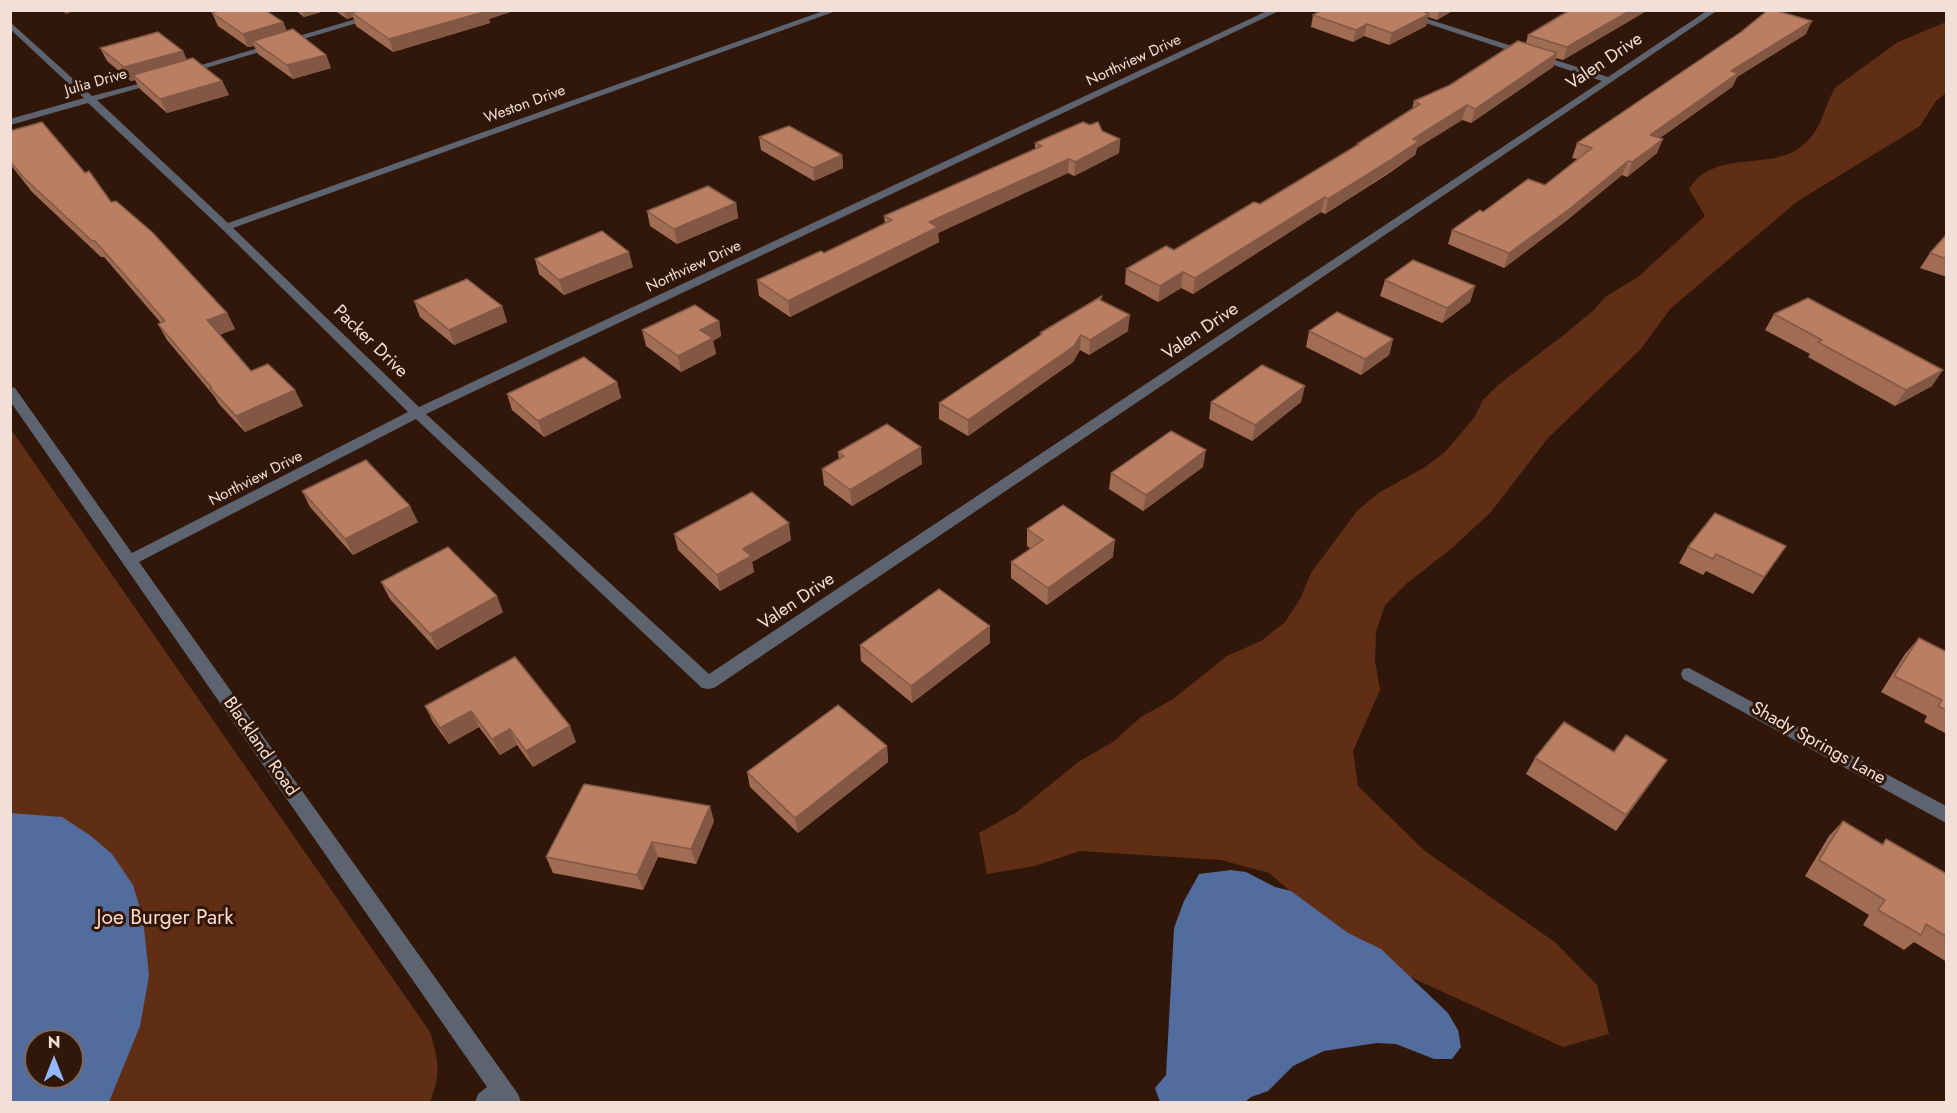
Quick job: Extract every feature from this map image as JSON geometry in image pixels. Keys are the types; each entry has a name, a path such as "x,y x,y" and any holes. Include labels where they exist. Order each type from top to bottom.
{"street":[{"path":"181,73 397,10"},
{"name":"Weston Drive","path":"226,227 835,10"},
{"name":"Northview Drive","path":"129,561 417,413 1277,10"},
{"path":"1389,10 1610,80"},
{"name":"Valen Drive","path":"708,683 1714,10"},
{"name":"Packer Drive","path":"10,24 226,227 417,413 708,683"},
{"name":"Julia Drive","path":"10,122 170,76"},
{"name":"Blackland Road","path":"10,391 499,1098"},
{"name":"Shady Springs Lane","path":"1689,674 1947,814"}],"green space":[{"path":"1946,22 1946,93 1936,101 1920,126 1798,201 1671,308 1640,350 1548,438 1491,512 1452,548 1406,584 1385,605 1376,632 1375,661 1380,690 1353,751 1358,786 1425,851 1556,943 1597,985 1609,1034 1563,1047 1395,970 1348,941 1269,873 1221,860 1080,851 1035,866 987,874 979,833 1017,812 1078,762 1113,742 1141,717 1173,699 1227,656 1261,641 1285,622 1300,599 1311,573 1357,511 1377,494 1425,467 1445,452 1474,418 1483,400 1498,385 1565,334 1594,310 1605,297 1638,277 1705,216 1689,189 1700,176 1728,164 1789,154 1802,146 1815,132 1836,87 1898,42"},
{"name":"Joe Burger Park","path":"10,428 430,1032 438,1067 430,1102 11,1102"}],"water":[{"path":"10,813 62,817 91,836 112,854 133,885 143,918 149,976 140,1026 109,1102 11,1102"},
{"path":"1231,870 1246,872 1275,887 1291,891 1348,933 1381,949 1448,1013 1458,1030 1461,1047 1452,1059 1434,1059 1396,1044 1377,1043 1324,1051 1293,1066 1268,1091 1251,1097 1245,1102 1160,1102 1155,1088 1166,1075 1174,928 1184,901 1199,874"}],"building":[{"path":"221,10 265,10 283,22 243,34 212,13"},
{"path":"362,10 487,11 389,39 352,13"},
{"path":"1322,10 1420,10 1429,14 1392,33 1367,24 1356,30 1313,15"},
{"path":"1570,10 1631,10 1567,47 1528,35"},
{"path":"1768,10 1812,21 1731,71 1738,73 1650,135 1663,139 1632,162 1628,161 1572,207 1509,253 1452,230 1480,210 1483,212 1528,179 1545,185 1592,148 1577,143 1741,32"},
{"path":"293,29 326,55 287,65 253,41"},
{"path":"158,32 183,51 124,67 100,48"},
{"path":"1518,41 1557,53 1475,109 1467,105 1413,139 1419,141 1389,161 1328,199 1325,197 1195,278 1183,272 1160,286 1126,269 1166,246 1174,250 1254,202 1260,204 1420,104 1414,101 1450,85"},
{"path":"193,58 222,81 160,99 133,75"},
{"path":"42,122 85,173 89,171 111,202 116,201 152,232 227,313 207,320 251,371 268,364 295,390 236,416 158,324 165,321 95,241 92,241 23,177 10,161 10,131"},
{"path":"1083,122 1090,125 1098,122 1102,131 1120,139 1075,162 1069,159 929,222 938,227 788,301 757,280 821,251 824,253 892,220 884,216 1042,146 1035,143"},
{"path":"789,126 842,155 813,168 759,137"},
{"path":"708,186 736,203 674,229 647,211"},
{"path":"602,231 629,252 559,280 535,259"},
{"path":"1947,234 1947,259 1930,253"},
{"path":"1413,260 1475,286 1447,308 1385,280"},
{"path":"467,279 502,306 449,330 414,301"},
{"path":"1102,296 1100,300 1130,315 1090,340 1081,335 1074,346 968,420 939,403 1042,334 1040,333"},
{"path":"1808,298 1943,370 1906,390 1818,342 1822,340 1774,314"},
{"path":"695,305 719,321 700,330 713,338 678,356 642,330"},
{"path":"1337,312 1393,339 1365,359 1309,331"},
{"path":"584,357 617,382 538,421 507,394"},
{"path":"1262,365 1305,386 1255,425 1211,402"},
{"path":"887,424 921,447 850,490 822,469 844,456 838,452"},
{"path":"1171,431 1206,450 1146,495 1111,473"},
{"path":"366,460 410,506 345,539 302,491"},
{"path":"752,492 789,523 743,549 751,556 717,575 674,534"},
{"path":"1063,505 1115,540 1048,588 1011,562 1043,540 1027,529"},
{"path":"1715,513 1786,546 1764,577 1716,554 1713,559 1688,547"},
{"path":"448,547 497,596 430,634 381,582"},
{"path":"939,589 990,626 911,686 860,645"},
{"path":"1919,638 1947,652 1947,711 1938,706 1942,700 1894,676"},
{"path":"515,657 570,726 526,751 510,729 492,739 471,711 440,728 425,706"},
{"path":"838,705 887,746 795,818 747,772"},
{"path":"1564,722 1614,752 1626,735 1667,760 1626,815 1535,758"},
{"path":"584,784 710,806 691,849 652,842 637,875 546,857"},
{"path":"1843,821 1883,845 1886,839 1947,874 1947,937 1926,924 1921,935 1878,910 1885,900 1819,860"}]}
